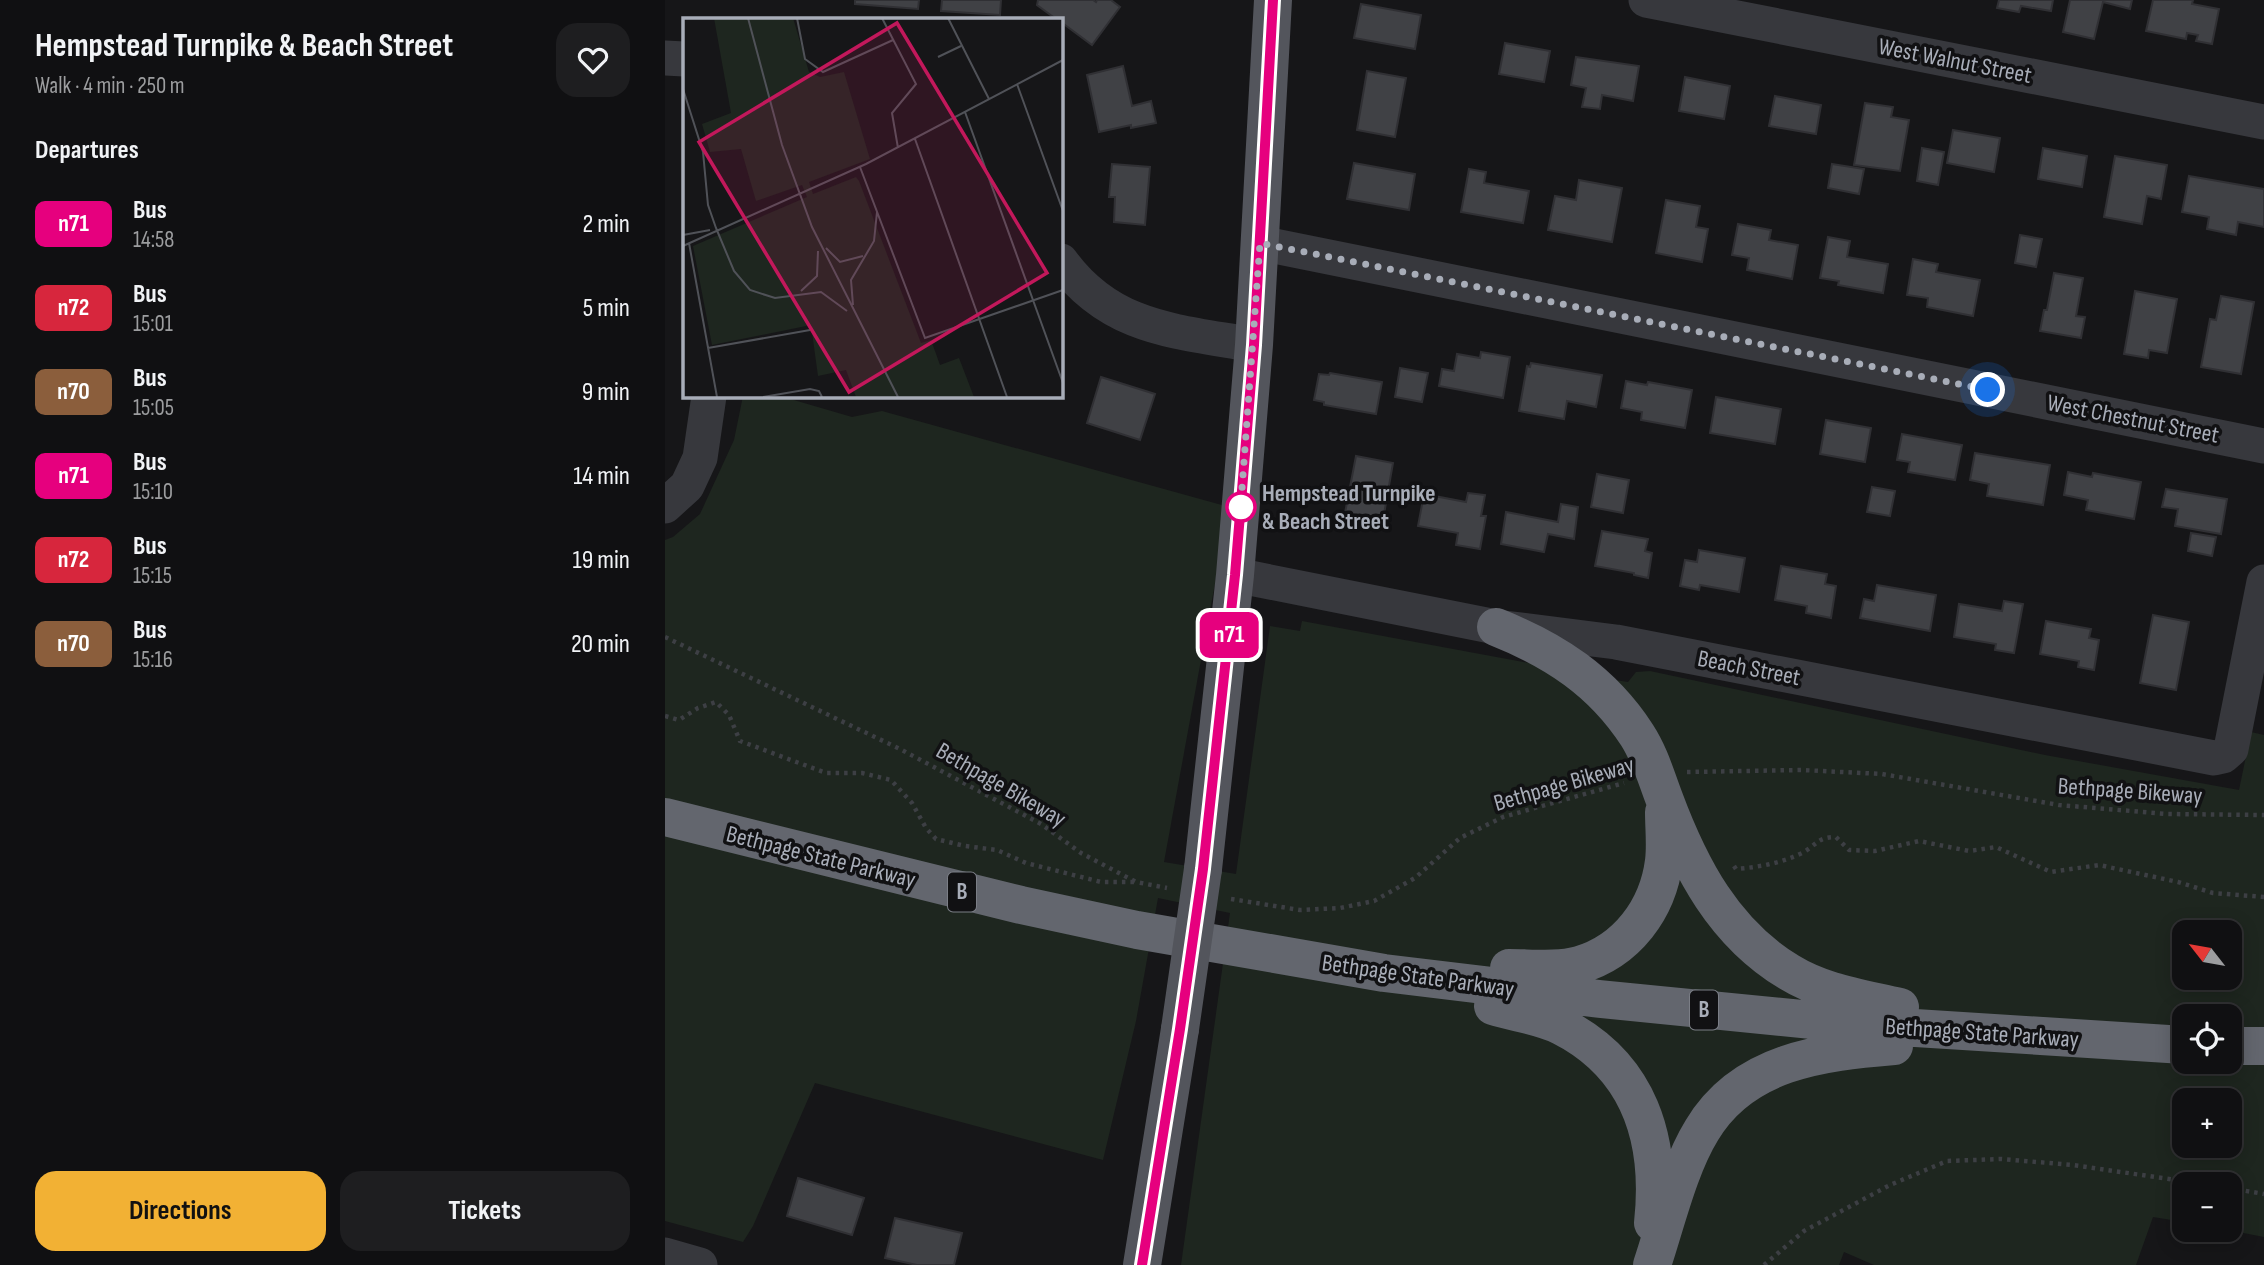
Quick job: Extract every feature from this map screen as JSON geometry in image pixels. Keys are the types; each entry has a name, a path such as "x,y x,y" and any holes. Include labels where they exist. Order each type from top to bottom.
{"highway":[{"path":"1496,627 1549,651 1590,681 1609,699 1676,783 1705,888 1723,915 1745,939 1791,974 1845,996 2025,1036"},
{"path":"1384,973 1555,968 1579,965 1611,950 1639,924 1657,892 1676,783"},
{"name":"Bethpage State Parkway","path":"665,817 911,880 1034,908 1137,930 1384,973 1734,1013 2025,1036 2172,1044"},
{"path":"1384,973 1559,1025 1605,1058 1639,1104 1651,1140 1655,1159 1655,1202 1650,1265"},
{"path":"1650,1265 1684,1167 1701,1130 1726,1101 1761,1075 1802,1058 1847,1049 2025,1036"},
{"path":"2242,1045 2264,1046"}],"main road":[{"path":"1142,1265 1180,1029 1190,879 1235,575 1254,345 1273,0"}],"street":[{"name":"West Walnut Street","path":"1646,0 2264,122"},
{"path":"665,58 683,59"},
{"name":"West Chestnut Street","path":"1260,243 2264,446"},
{"path":"1062,262 1072,276 1098,300 1119,314 1170,330 1254,345"},
{"path":"665,506 687,486 700,458 709,397"},
{"name":"Beach Street","path":"1235,575 1496,627 1616,642 2214,758 2223,757 2231,750 2264,582"},
{"path":"665,1255 701,1265"}],"path":[{"name":"Bethpage Bikeway","path":"665,637 899,748 1041,824 1081,853 1136,882 1190,879"},
{"path":"665,716 679,720 698,708 716,702 729,715 740,741 826,773 862,773 891,780 912,803 926,828 936,839 997,850 1026,863 1101,882 1136,882"},
{"name":"Bethpage Bikeway","path":"1230,899 1300,910 1340,908 1374,901 1415,877 1461,838 1503,817 1554,801 1676,783 1802,769 1882,774 2059,805 2167,814 2264,815"},
{"path":"1729,860 1736,869 1766,867 1804,852 1823,837 1836,837 1849,850 1875,851 1919,841 1969,850 1996,847 2051,872 2099,865 2178,882 2213,893 2264,897"},
{"path":"1764,1265 1804,1231 1889,1185 1947,1161 2001,1159 2172,1180"},
{"path":"2242,1190 2264,1194"}],"shaded area":[{"path":"743,397 783,397 852,417 882,411 1229,507 1164,862 1236,874 1270,626 1300,631 1302,621 1545,666 1550,670 1628,682 1636,672 1650,671 2045,755 2239,790 2251,732 2264,735 2264,1237 2242,1233 2242,1172 2172,1172 2172,1220 2153,1217 2136,1265 1874,1265 1844,1252 1839,1265 1181,1265 1230,913 1158,898 1136,1021 1103,1160 815,1083 753,1226 743,1242 665,1221 665,540 673,537 700,514 734,440"}],"building":[{"path":"855,0 919,0 918,9 855,4"},
{"path":"942,0 1001,0 1000,15 941,11"},
{"path":"1038,0 1111,0 1120,7 1092,45 1062,23 1062,18 1055,18 1037,5"},
{"path":"1999,0 2053,0 2051,11 2021,6 2019,12 1997,8"},
{"path":"2070,0 2132,0 2130,9 2103,2 2094,39 2063,32"},
{"path":"2153,0 2193,0 2192,4 2219,9 2212,44 2196,41 2198,35 2187,33 2186,39 2146,31"},
{"path":"1361,4 1421,15 1415,49 1354,38"},
{"path":"1505,43 1550,51 1544,82 1499,74"},
{"path":"1576,57 1639,66 1633,101 1602,95 1600,109 1582,107 1586,88 1571,85"},
{"path":"1123,66 1132,106 1151,101 1156,123 1099,132 1087,75"},
{"path":"1367,71 1406,78 1395,137 1357,130"},
{"path":"1685,77 1730,86 1724,119 1679,111"},
{"path":"1775,96 1821,105 1816,134 1769,126"},
{"path":"1865,103 1893,107 1891,117 1909,120 1900,171 1854,165"},
{"path":"1953,130 2000,138 1994,172 1947,163"},
{"path":"1922,148 1944,152 1938,185 1917,181"},
{"path":"2043,148 2087,156 2082,187 2038,179"},
{"path":"2115,156 2167,165 2161,199 2147,196 2142,224 2104,217"},
{"path":"1354,163 1415,174 1409,210 1347,199"},
{"path":"1112,164 1150,167 1145,225 1114,222 1115,197 1109,197"},
{"path":"1832,164 1864,169 1859,194 1828,188"},
{"path":"1469,169 1486,172 1484,183 1529,191 1523,223 1461,212"},
{"path":"2189,176 2264,189 2264,227 2238,222 2236,235 2207,229 2209,217 2182,212"},
{"path":"1579,180 1622,188 1612,242 1548,230 1555,196 1576,200"},
{"path":"1666,200 1700,206 1696,227 1708,229 1702,262 1656,253"},
{"path":"1738,224 1771,230 1769,240 1798,245 1792,279 1747,270 1749,258 1732,255"},
{"path":"2020,235 2042,239 2036,267 2015,263"},
{"path":"1828,237 1850,241 1847,257 1888,264 1883,293 1838,285 1839,281 1820,278"},
{"path":"1913,259 1938,264 1936,272 1980,280 1973,316 1927,307 1928,298 1907,295"},
{"path":"2054,273 2083,278 2076,316 2085,317 2081,338 2040,331"},
{"path":"2135,291 2177,299 2167,353 2149,350 2148,358 2124,354"},
{"path":"2221,296 2254,302 2241,374 2201,367 2210,319 2216,320"},
{"path":"1481,352 1510,357 1503,398 1439,386 1442,369 1454,371 1457,354 1480,358"},
{"path":"1531,363 1602,375 1596,407 1567,401 1564,419 1519,411 1527,366 1530,367"},
{"path":"1400,368 1428,373 1422,402 1395,397"},
{"path":"1330,373 1382,382 1376,414 1324,405 1324,402 1314,400 1319,374"},
{"path":"1101,377 1155,394 1140,440 1087,423"},
{"path":"1626,381 1692,390 1685,428 1641,420 1642,412 1621,408"},
{"path":"1716,397 1781,409 1775,444 1710,433"},
{"path":"1826,420 1871,428 1865,462 1820,454"},
{"path":"1902,434 1962,445 1955,480 1908,472 1910,462 1897,460"},
{"path":"1975,453 2050,465 2043,505 1987,496 1989,484 1970,480"},
{"path":"1356,456 1393,463 1383,520 1345,513"},
{"path":"2068,472 2092,477 2093,473 2141,482 2134,519 2086,510 2088,500 2064,495"},
{"path":"1597,474 1629,480 1623,513 1591,507"},
{"path":"1872,487 1895,491 1890,516 1867,512"},
{"path":"2166,489 2227,499 2221,534 2175,526 2178,509 2162,507"},
{"path":"1468,493 1485,495 1481,516 1486,516 1480,549 1456,545 1458,533 1418,526 1424,494 1466,502"},
{"path":"1561,504 1578,507 1574,539 1548,534 1544,552 1501,544 1506,512 1558,522"},
{"path":"1602,531 1648,539 1645,551 1652,553 1648,578 1595,566"},
{"path":"2191,533 2216,537 2212,556 2188,551"},
{"path":"1699,550 1745,558 1739,592 1700,585 1699,590 1680,586 1685,560 1697,562"},
{"path":"1781,566 1827,574 1825,584 1836,586 1831,618 1806,613 1807,606 1775,600"},
{"path":"1877,585 1936,595 1930,631 1860,618 1864,599 1874,601"},
{"path":"2004,601 2023,604 2014,653 1995,650 1996,644 1954,637 1959,604 2002,611"},
{"path":"2153,615 2189,622 2176,690 2140,683"},
{"path":"2046,621 2091,629 2089,638 2099,640 2094,670 2078,667 2079,661 2040,654"},
{"path":"798,1178 864,1198 852,1235 787,1216"},
{"path":"895,1218 962,1233 954,1265 917,1265 885,1258"}],"bus line":[{"name":"n71","path":"1142,1265 1203,869 1235,575 1254,345 1273,0"}],"place":[{"name":"Hempstead Turnpike & Beach Street","path":"1241,507"}],"route":[{"path":"1241,507 1240,516 1260,243 1988,390"}]}
